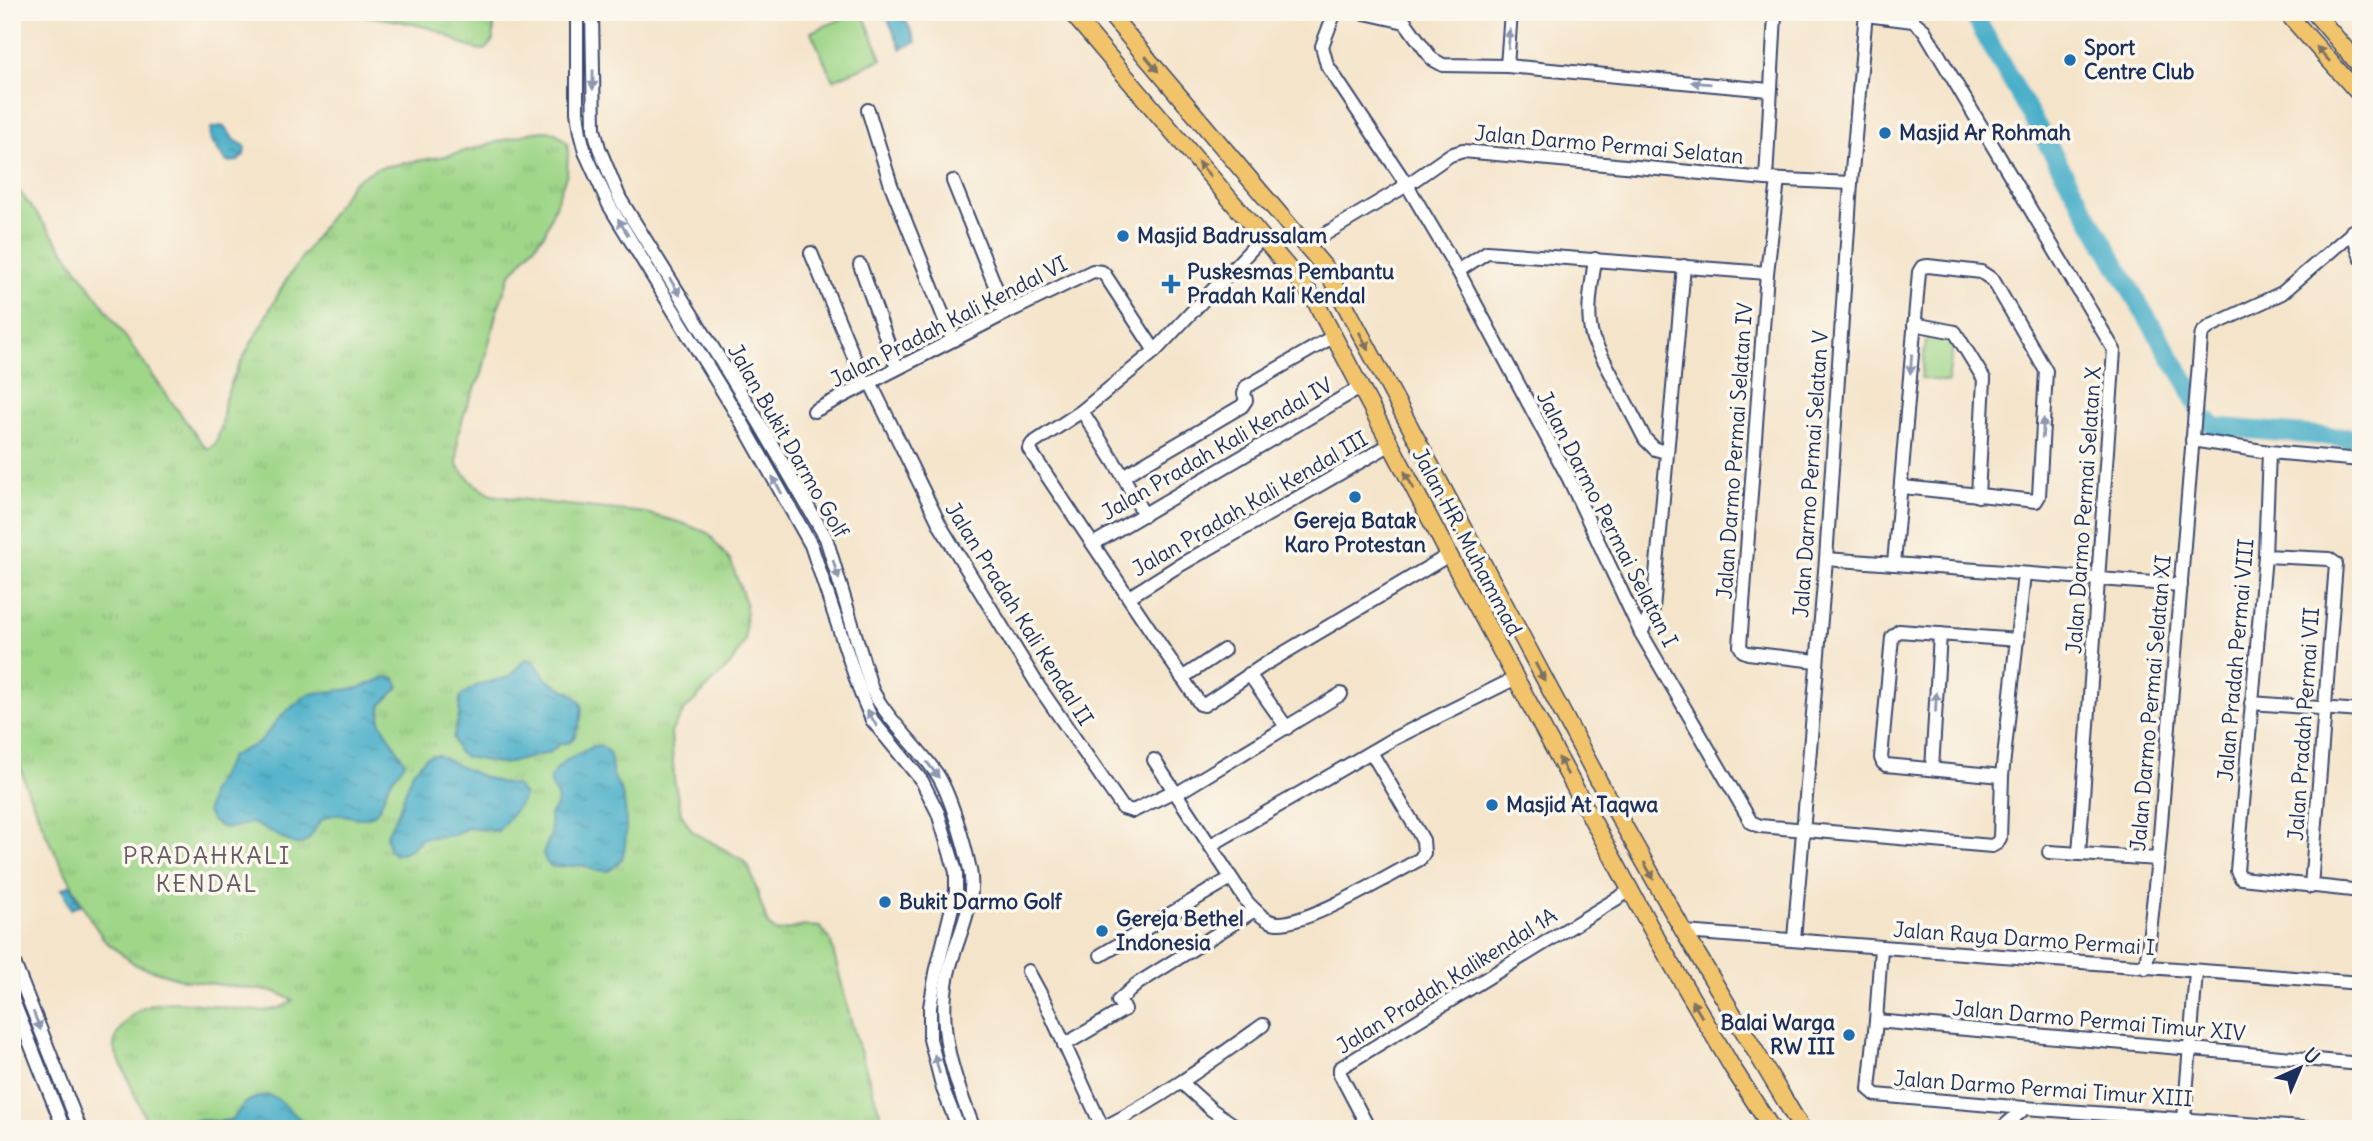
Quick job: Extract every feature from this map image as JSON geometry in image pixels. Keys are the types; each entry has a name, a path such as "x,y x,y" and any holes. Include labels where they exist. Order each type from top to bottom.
{"main road":[{"name":"Jalan HR. Muhammad","path":"1071,12 1313,297 1452,561 1690,998 1772,1129"},
{"name":"Jalan HR. Muhammad","path":"1108,12 1326,269 1602,787 1684,932 1802,1129"},
{"path":"2286,12 2359,90"},
{"path":"2314,12 2361,67"},
{"path":"1228,197 1234,186 1250,179"},
{"path":"1452,561 1470,562 1477,555"},
{"path":"1474,599 1479,591 1493,586"},
{"path":"1581,798 1602,787"}],"street":[{"name":"Jalan Bukit Darmo Golf","path":"577,12 577,112 585,152 609,205 744,426 811,545 872,720 922,781 937,813 956,872 956,891 936,972 930,1007 930,1039 943,1089 959,1129"},
{"name":"Jalan Bukit Darmo Golf","path":"592,12 594,129 620,199 757,419 826,538 872,690 884,712 935,770 943,784 971,871 971,891 948,975 944,1010 945,1037 956,1083 974,1129"},
{"name":"Jalan Darmo Permai Selatan I","path":"1335,12 1322,46 1327,65 1407,185 1458,271 1569,479 1642,633 1751,821 1760,826 1803,830"},
{"path":"1360,12 1405,22 1437,63 1443,65 1507,66 1769,90"},
{"path":"1507,66 1511,12"},
{"name":"Jalan Darmo Permai Selatan IV","path":"1773,12 1775,15 1769,90 1772,179 1740,646 1748,653 1816,661"},
{"name":"Jalan Darmo Permai Selatan V","path":"1794,939 1826,559 1851,183 1866,14"},
{"name":"Jalan Darmo Permai Selatan X","path":"1866,14 1913,21 1924,30 2109,340 2115,360 2079,854"},
{"path":"868,110 891,185 953,340"},
{"name":"Jalan Darmo Permai Selatan","path":"1307,245 1407,185 1450,155 1471,151 1772,179 1851,183"},
{"path":"953,181 1006,313"},
{"path":"2356,228 2361,258"},
{"name":"Jalan Darmo Permai Selatan XI","path":"2146,968 2158,859 2200,340 2211,326 2282,293 2356,228"},
{"path":"1263,237 1154,351 1082,411 1032,444 1030,449 1197,702 1204,705 1249,674 1452,561"},
{"path":"1458,271 1487,252 1767,273"},
{"name":"Jalan Pradah Kali Kendal II","path":"811,253 867,383 941,527 1039,687 1123,808 1133,811 1175,793 1287,729 1341,694"},
{"path":"1595,259 1590,331 1645,439 1654,449 1666,452"},
{"path":"860,265 897,368"},
{"path":"1642,633 1653,609 1684,265"},
{"path":"1894,564 1903,487 1919,272 1922,267 1928,266 1981,272 1987,275 2046,371 2038,499 2035,501 1978,496 1903,487"},
{"name":"Jalan Pradah Kali Kendal VI","path":"814,411 1093,271 1102,272 1154,351"},
{"path":"1914,324 1955,332 1984,380 1978,496"},
{"path":"1123,476 1242,406 1246,400 1246,387 1334,336"},
{"name":"Jalan Pradah Kali Kendal IV","path":"1093,544 1360,387"},
{"path":"1082,411 1144,515"},
{"path":"2192,440 2269,452 2361,460"},
{"name":"Jalan Pradah Kali Kendal III","path":"1129,597 1391,444"},
{"name":"Jalan Pradah Permai VIII","path":"2269,452 2265,555 2237,871 2241,878 2311,887"},
{"name":"Jalan Pradah Permai VII","path":"2265,555 2329,559 2336,564 2311,887"},
{"path":"1826,559 2181,585"},
{"path":"1803,830 1993,846 1997,843 2000,838 2002,776 2024,574"},
{"path":"2002,776 1886,765 1881,758 1892,637 1899,631 2018,640"},
{"path":"1932,769 1940,634"},
{"path":"1182,678 1224,650"},
{"path":"1249,674 1287,729"},
{"path":"1211,845 1371,752 1516,678"},
{"path":"2251,703 2361,711"},
{"path":"1154,760 1231,878 1255,910 1275,923 1298,919 1360,892 1420,859 1424,853 1423,840 1371,752"},
{"path":"2049,852 2158,859"},
{"path":"1101,955 1231,878"},
{"path":"2311,887 2361,891"},
{"name":"Jalan Pradah Kalikendal 1A","path":"1369,1129 1340,1074 1340,1068 1632,890"},
{"path":"1064,1045 1125,1010 1118,1001 1136,984 1255,910"},
{"name":"Jalan Raya Darmo Permai I","path":"1684,932 2361,983"},
{"name":"Jalan Darmo Permai Timur XIII","path":"1881,948 1877,1021 1869,1089 1876,1095 2185,1124 2316,1129"},
{"path":"12,958 80,1129"},
{"path":"1028,971 1046,1004 1103,1129 1182,1083 1263,1025"},
{"path":"2185,1124 2196,972"},
{"path":"13,1000 16,1017 64,1129"},
{"name":"Jalan Darmo Permai Timur XIV","path":"1877,1021 2361,1064"},
{"path":"1182,1083 1229,1126"},
{"path":"2001,1129 2025,1108"}],"green space":[{"path":"321,12 495,12 493,40 485,50 478,50 421,26"},
{"path":"862,12 882,59 833,80 811,32"},
{"path":"533,132 556,133 567,143 567,173 545,233 510,275 496,314 482,374 467,405 458,435 457,465 472,482 491,495 646,513 682,523 708,533 731,562 746,604 745,641 731,664 683,712 671,732 674,779 681,813 692,831 741,859 749,867 768,925 777,932 805,926 820,927 830,939 854,1032 885,1129 150,1129 114,1048 117,1035 124,1024 141,1009 162,1003 257,1011 277,1009 293,1000 276,992 184,980 136,965 105,941 89,917 50,843 25,784 12,733 12,182 209,449 216,443 225,399 249,347 285,282 353,182 377,168 451,155"},
{"path":"1927,332 1954,336 1948,382 1921,378"}],"water":[{"path":"885,12 902,12 916,42 901,49"},
{"path":"221,126 227,129 233,139 245,146 244,155 238,161 227,162 210,139 211,128"},
{"path":"525,659 534,661 547,680 579,700 582,705 581,718 575,736 570,742 560,744 549,753 504,764 466,757 458,752 453,738 459,716 460,698 480,684 509,677"},
{"path":"387,677 395,678 399,687 381,705 380,721 405,762 389,784 377,812 360,818 336,815 325,818 309,839 300,844 292,843 252,823 229,828 221,827 211,820 207,812 210,793 231,756 259,743 281,716 308,694 359,688"},
{"path":"594,746 601,746 608,752 613,774 622,794 626,827 621,860 608,871 594,870 583,865 552,867 543,854 551,834 550,814 558,801 550,780 563,763"},
{"path":"438,755 487,778 516,785 524,795 522,801 498,831 467,828 454,835 423,838 409,850 395,855 390,851 386,836 412,773 426,757"},
{"path":"71,885 80,905 71,909 62,889"},
{"path":"268,1095 278,1099 302,1121 321,1129 178,1129 192,1121 232,1119 245,1104"}],"waterway":[{"path":"1972,12 2188,385 2201,415 2216,427 2361,439"}],"place":[{"name":"Sport Centre Club","path":"2070,60"},
{"name":"Masjid Ar Rohmah","path":"1885,133"},
{"name":"Masjid Badrussalam","path":"1123,236"},
{"name":"Puskesmas Pembantu Pradah Kali Kendal","path":"1171,284"},
{"name":"Gereja Batak Karo Protestan","path":"1355,497"},
{"name":"Masjid At Taqwa","path":"1492,805"},
{"name":"Bukit Darmo Golf","path":"885,902"},
{"name":"Gereja Bethel Indonesia","path":"1102,931"},
{"name":"Balai Warga RW III","path":"1849,1035"}],"district":[{"name":"PRADAHKALI KENDAL","path":"207,870"}]}
